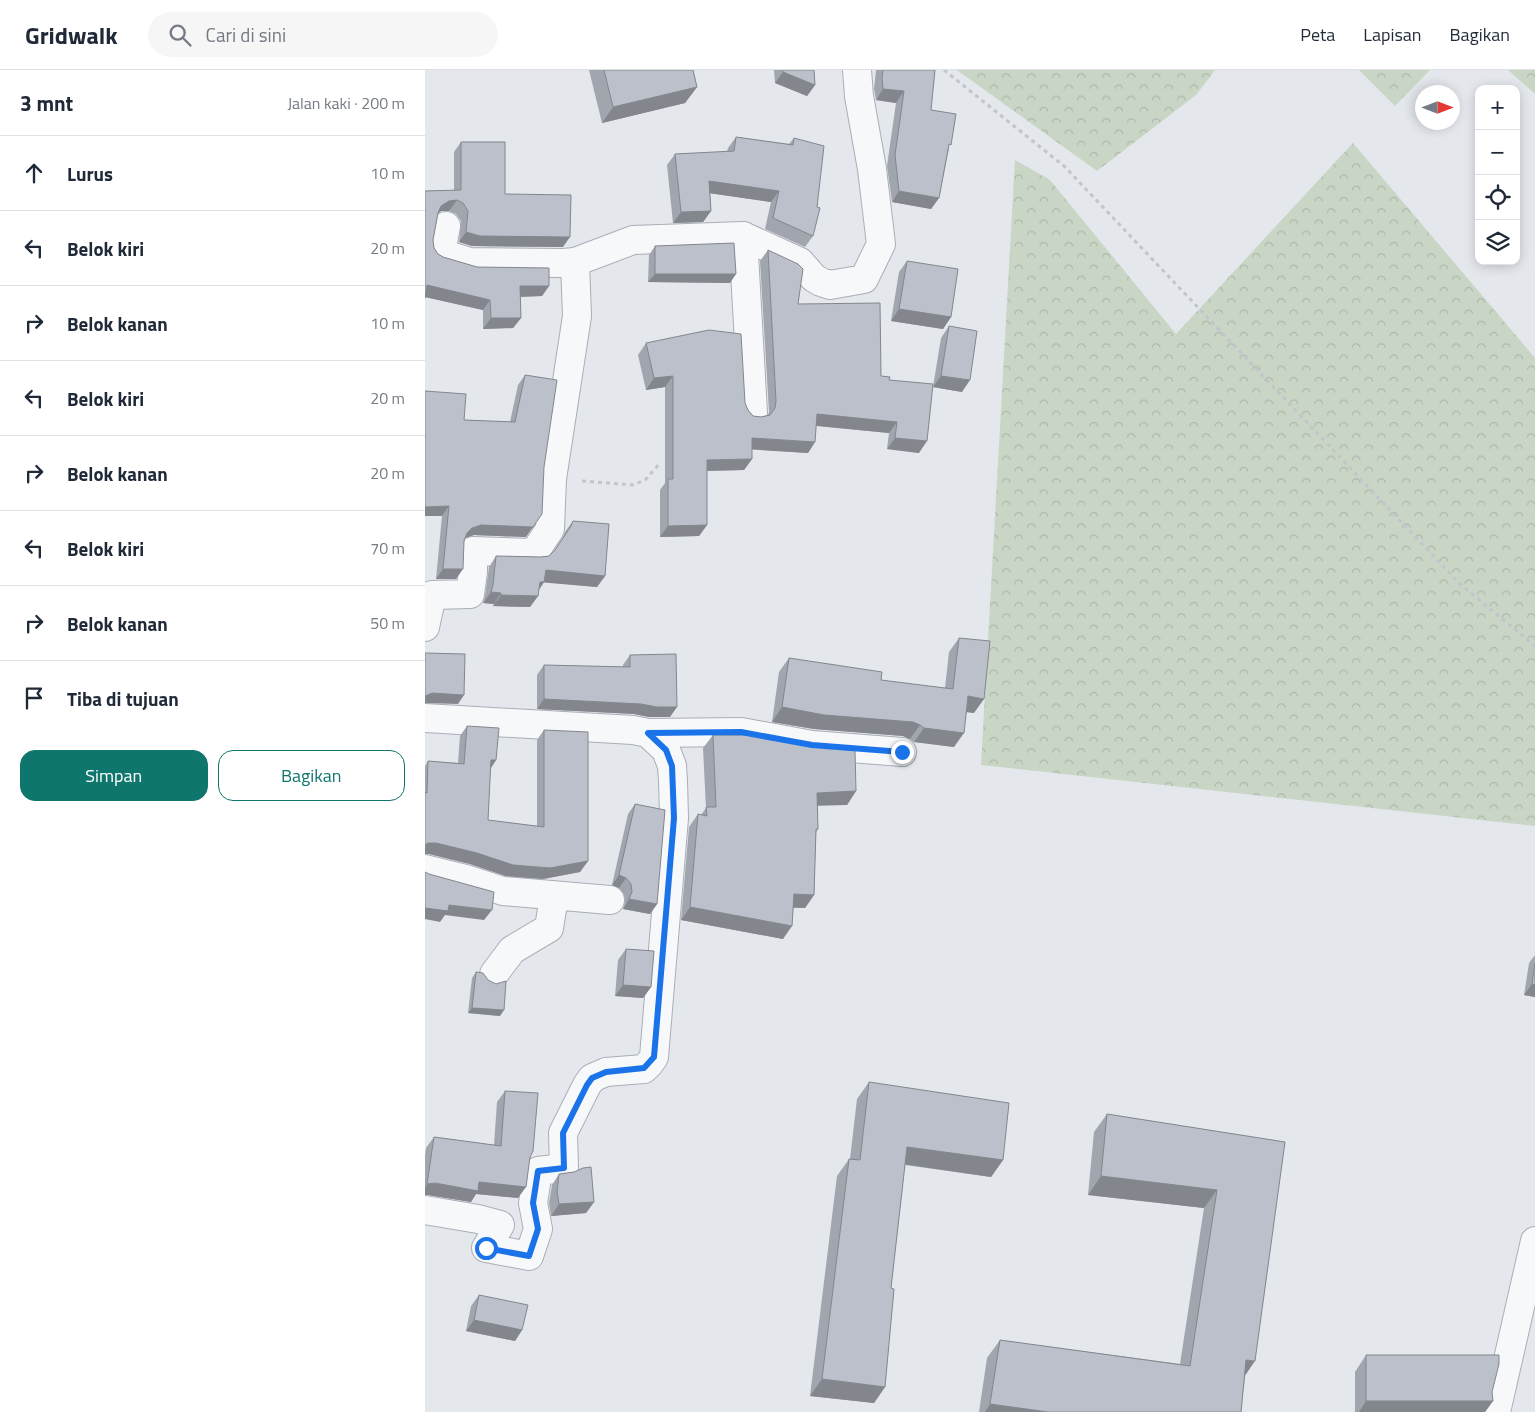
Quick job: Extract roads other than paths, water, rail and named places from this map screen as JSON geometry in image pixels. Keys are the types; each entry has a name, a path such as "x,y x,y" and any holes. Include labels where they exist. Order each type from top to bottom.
{"street":[{"path":"445,226 433,253 470,262 542,264 575,262 633,240 743,236 800,262 814,278 821,282 830,285 864,279 881,244 872,168 859,96 857,70"},
{"path":"743,236 753,413"},
{"path":"425,627 432,595 471,594 473,551 534,553 550,530 552,479 577,316 575,262"},
{"path":"425,718 633,730 648,733 741,732 812,745 902,752"},
{"path":"425,1210 478,1218 500,1225 486,1248 529,1256 538,1229 533,1203 538,1171 564,1168 563,1133 587,1085 599,1073 644,1068 654,1057 674,818 672,766 666,750 648,733"},
{"path":"425,869 466,879 503,892 610,900"},
{"path":"494,974 512,950 549,928 554,897"},
{"path":"1496,1412 1535,1241"}]}
